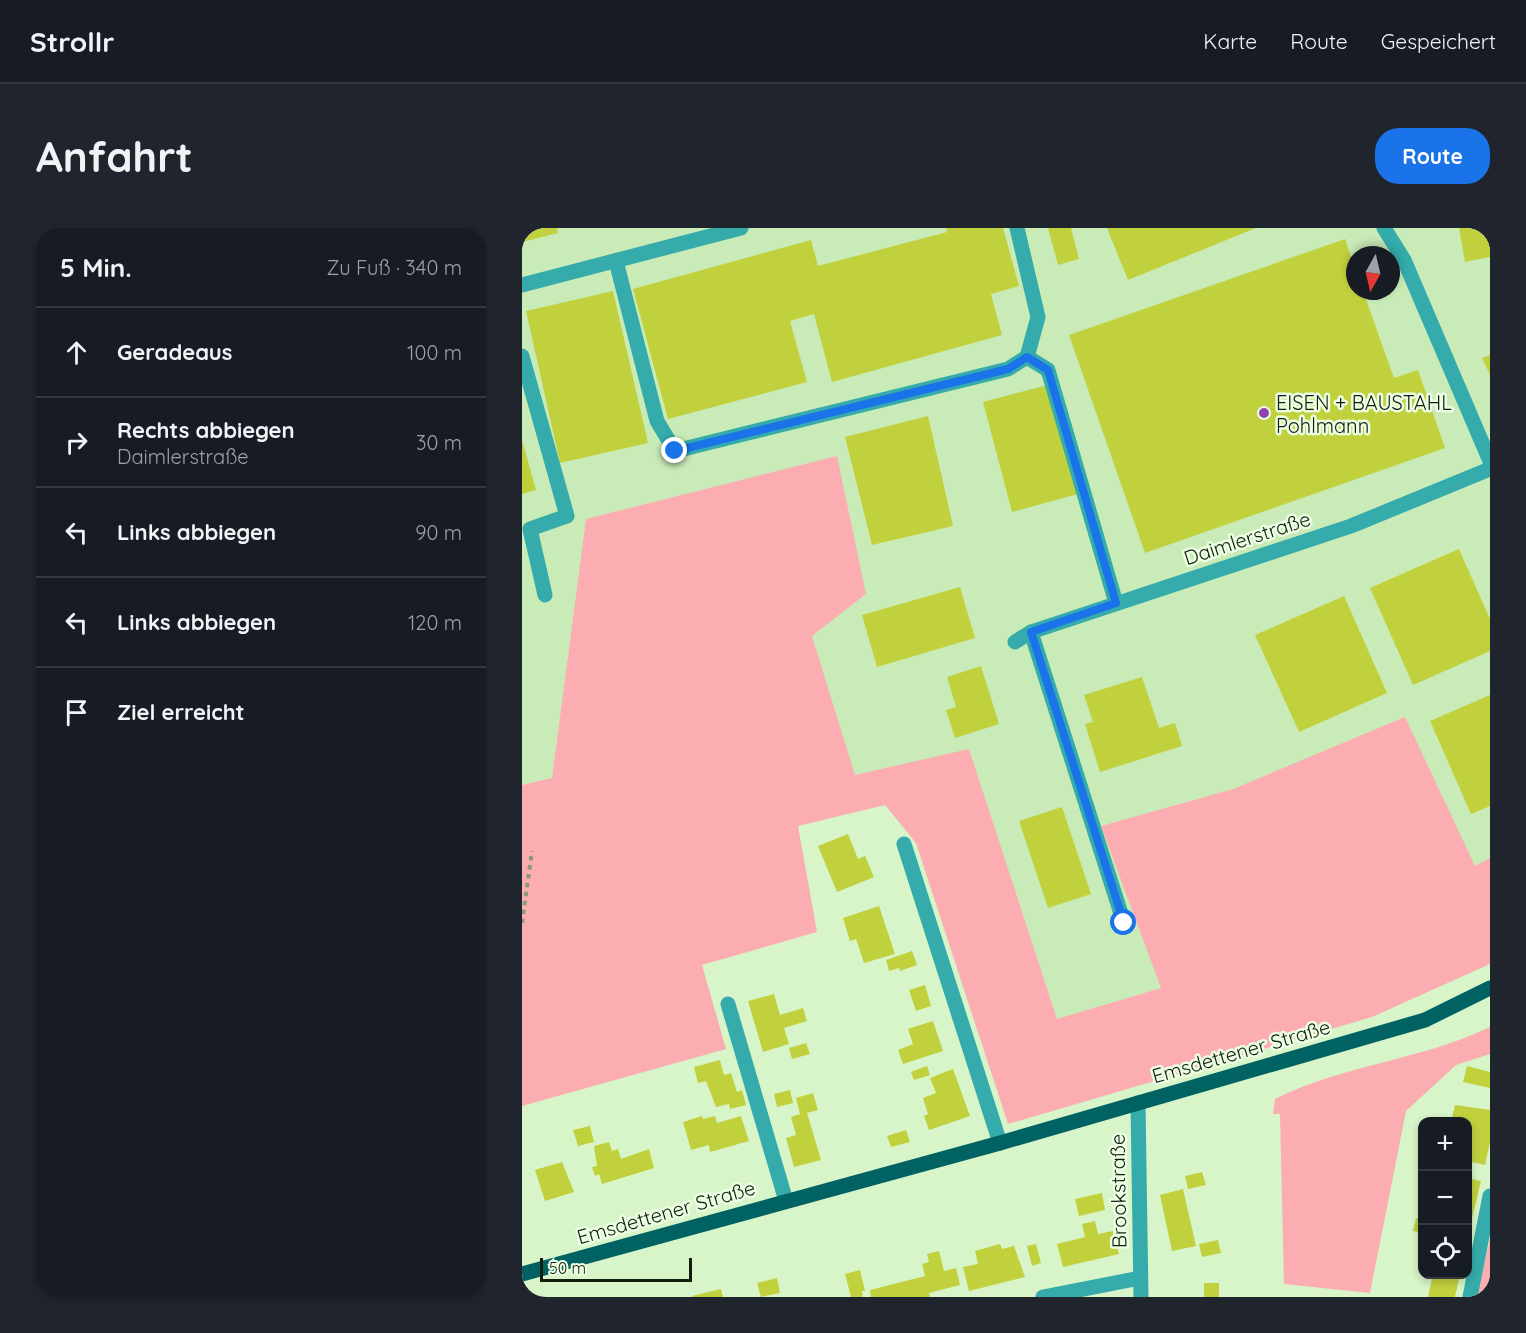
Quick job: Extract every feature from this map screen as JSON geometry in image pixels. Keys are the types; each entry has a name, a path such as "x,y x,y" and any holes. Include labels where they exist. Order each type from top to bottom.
{"main road":[{"name":"Emsdettener Straße","path":"522,1274 1000,1143 1425,1020 1490,988"}],"street":[{"path":"522,285 741,228"},
{"path":"616,261 657,421 675,451 1008,369 1027,357 1038,317 1017,228"},
{"path":"1384,228 1404,260 1490,461"},
{"path":"522,356 567,516 530,529 545,595"},
{"path":"1027,357 1048,370 1116,603"},
{"name":"Daimlerstraße","path":"1015,642 1031,632 1352,526 1490,469"},
{"path":"1031,632 1124,923"},
{"path":"904,844 1000,1143"},
{"name":"Emsdettener Straße","path":"728,1004 786,1201"},
{"name":"Brookstraße","path":"1138,1103 1141,1297"},
{"path":"1470,1297 1490,1196"},
{"path":"1043,1297 1140,1278"}],"path":[{"path":"522,923 532,851"}],"shaded area":[{"path":"522,228 1490,228 1490,858 1475,866 1300,763 1233,789 1101,826 1161,988 1057,1019 969,750 855,775 812,636 586,519 552,778 522,785"},
{"path":"837,456 866,594 812,636 855,775 969,749 1057,1019 1161,988 1101,826 1233,789 1405,717 1475,866 1490,858 1490,964 1372,1017 1008,1124 916,843 885,805 798,826 817,932 702,965 726,1049 522,1106 522,785 552,778 586,519"},
{"path":"1490,1027 1490,1054 1456,1065 1406,1111 1370,1293 1284,1284 1280,1114 1273,1114 1275,1099 1327,1078 1437,1047"},
{"path":"1490,1239 1490,1297 1478,1297 1477,1294"}],"building":[{"path":"522,228 557,228 558,233 522,242"},
{"path":"946,228 1003,228 1019,286 991,294 1002,335 832,382 814,314 790,321 807,382 668,419 633,289 811,240 818,266 947,232"},
{"path":"1048,228 1071,228 1079,259 1058,265"},
{"path":"1107,228 1256,228 1128,280"},
{"path":"1459,228 1490,228 1490,257 1465,262"},
{"name":"EISEN + BAUSTAHL Pohlmann","path":"1345,239 1347,246 1346,300 1366,300 1394,378 1418,370 1445,448 1145,553 1069,335"},
{"path":"613,291 648,443 560,463 526,311"},
{"path":"1490,355 1490,375 1482,358"},
{"path":"1048,385 1078,494 1012,512 983,402"},
{"path":"928,416 953,526 872,545 845,437"},
{"path":"522,440 536,490 522,494"},
{"path":"1459,549 1490,619 1490,651 1413,685 1370,588"},
{"path":"960,587 975,638 877,667 862,615"},
{"path":"1344,596 1387,693 1299,732 1255,635"},
{"path":"981,666 999,724 955,738 946,710 956,707 947,677"},
{"path":"1142,677 1159,728 1175,723 1182,746 1100,772 1085,724 1093,722 1084,695"},
{"path":"1490,695 1490,806 1471,814 1430,721"},
{"path":"1062,807 1091,894 1048,908 1019,821"},
{"path":"848,834 858,859 865,856 874,877 837,892 818,846"},
{"path":"879,906 895,954 864,963 856,939 850,941 843,918"},
{"path":"912,951 917,965 900,971 899,968 889,971 886,960"},
{"path":"925,985 931,1006 916,1011 909,990"},
{"path":"774,994 780,1015 803,1008 807,1021 784,1028 789,1044 763,1052 748,1001"},
{"path":"933,1021 943,1051 903,1064 898,1050 913,1044 908,1029"},
{"path":"806,1043 810,1054 792,1059 789,1048"},
{"path":"720,1060 724,1075 731,1073 737,1092 742,1090 746,1105 730,1109 729,1104 716,1107 706,1081 698,1083 694,1067"},
{"path":"927,1066 930,1075 914,1080 911,1072"},
{"path":"1467,1066 1490,1072 1490,1088 1463,1082"},
{"path":"953,1069 970,1116 929,1130 924,1116 928,1114 923,1098 936,1093 930,1078"},
{"path":"790,1090 793,1103 777,1107 774,1094"},
{"path":"813,1093 818,1110 807,1113 821,1160 794,1167 786,1138 796,1135 791,1117 800,1114 796,1098"},
{"path":"1455,1105 1490,1110 1490,1142 1485,1165 1472,1162 1472,1117 1452,1117"},
{"path":"702,1116 703,1119 715,1116 717,1123 741,1116 749,1141 710,1152 709,1145 691,1150 683,1122"},
{"path":"590,1126 594,1142 578,1146 573,1130"},
{"path":"906,1130 910,1142 891,1147 887,1136"},
{"path":"609,1142 612,1151 618,1149 621,1159 649,1149 654,1168 602,1184 599,1174 595,1176 592,1167 597,1166 594,1146"},
{"path":"562,1162 574,1192 545,1201 535,1170"},
{"path":"1202,1172 1206,1185 1188,1189 1185,1176"},
{"path":"1472,1179 1481,1181 1472,1218"},
{"path":"1183,1189 1196,1246 1172,1251 1160,1195"},
{"path":"1102,1193 1105,1210 1079,1216 1075,1199"},
{"path":"1416,1218 1418,1219 1418,1232 1413,1231"},
{"path":"1095,1221 1098,1234 1113,1231 1119,1254 1063,1267 1057,1244 1085,1237 1082,1224"},
{"path":"1218,1240 1221,1253 1202,1257 1199,1244"},
{"path":"1000,1244 1002,1249 1014,1246 1025,1277 969,1291 963,1267 978,1264 975,1251"},
{"path":"1036,1244 1041,1263 1032,1266 1027,1246"},
{"path":"939,1251 944,1271 956,1268 960,1285 929,1293 930,1297 871,1297 870,1290 925,1276 922,1264 929,1262 927,1254"},
{"path":"860,1270 865,1291 862,1291 863,1297 851,1297 845,1274"},
{"path":"777,1278 780,1293 761,1297 757,1283"},
{"path":"1432,1279 1459,1279 1455,1297 1428,1297"},
{"path":"1204,1283 1219,1283 1219,1297 1204,1297"},
{"path":"721,1289 723,1297 692,1297 692,1296"}],"place":[{"name":"EISEN + BAUSTAHL Pohlmann","path":"1264,413"}],"route":[{"path":"675,451 1008,369 1027,357 1048,370 1116,603 1031,632 1100,840 1124,923"}]}
